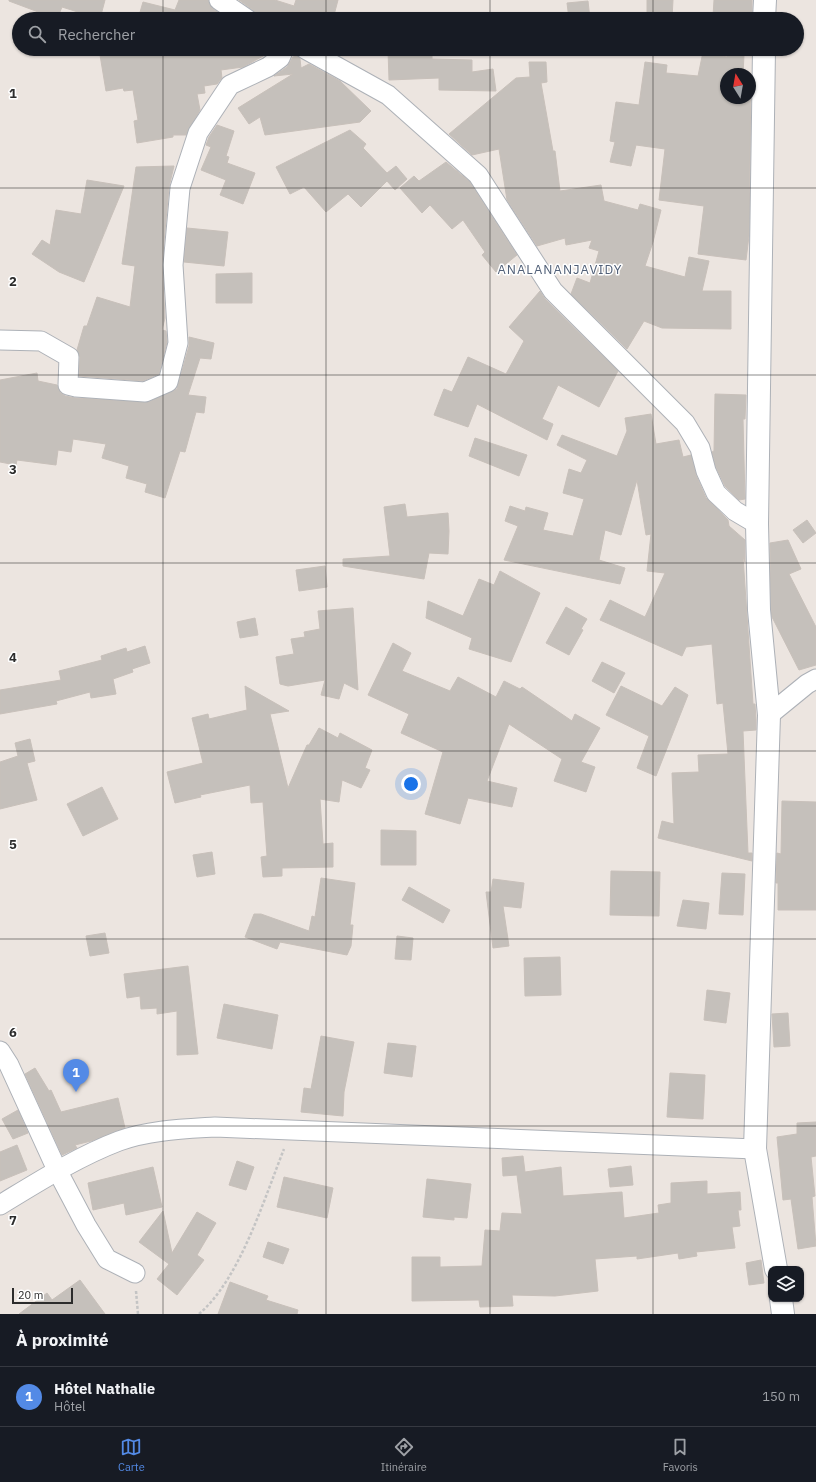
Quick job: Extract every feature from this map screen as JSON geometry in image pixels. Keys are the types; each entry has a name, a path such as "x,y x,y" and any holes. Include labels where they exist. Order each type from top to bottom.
{"street":[{"path":"219,0 237,12"},
{"path":"764,12 765,0"},
{"path":"0,340 41,341 69,357 68,385 76,387 145,392 168,382 178,343 173,265 180,188 198,132 230,85 268,68 281,56"},
{"path":"318,56 388,94 478,175 553,291 685,423 700,448 706,471 716,493 736,510 758,524"},
{"path":"764,56 758,524 759,610 769,715 755,1149 775,1266"},
{"path":"769,715 807,684 816,679"},
{"path":"0,1051 9,1065 57,1170 86,1225 107,1259 135,1273"},
{"path":"0,1205 57,1170 119,1141 165,1130 215,1127 755,1149"},
{"path":"781,1302 783,1314"}],"path":[{"path":"199,1314 208,1306 237,1265 292,1131"}],"building":[{"path":"105,0 102,12 78,12 62,7 60,12 38,12 9,1"},
{"path":"179,0 208,0 213,9 217,12 140,12 143,2 175,10"},
{"path":"239,0 275,0 294,6 296,0 338,0 335,12 254,12"},
{"path":"647,0 673,0 672,12 647,12"},
{"path":"714,0 752,0 752,12 713,12"},
{"path":"588,1 589,12 568,12 567,3"},
{"path":"100,56 263,56 243,67 221,70 222,78 217,84 204,86 205,93 197,94 200,110 186,135 173,135 173,137 137,143 134,121 138,120 133,90 124,91 123,88 106,91"},
{"path":"297,56 300,59 301,68 309,64 340,81 371,111 360,122 265,135 260,117 249,124 238,108 293,74 274,76 287,67 293,57"},
{"path":"388,56 432,56 432,59 472,60 472,72 493,69 496,91 439,90 439,78 389,80"},
{"path":"702,56 744,56 743,68 720,68 720,104 751,104 749,236 746,260 698,254 704,206 659,200 665,149 636,145 631,166 610,162 615,142 610,141 616,102 639,105 645,62 667,65 666,73 698,76"},
{"path":"529,62 546,62 547,82 541,83 553,151 555,151 560,191 601,185 604,201 638,210 640,204 661,210 645,266 685,277 689,257 709,261 702,291 731,291 731,329 662,328 644,321 627,349 571,294 577,278 590,283 599,251 589,248 592,240 566,245 565,238 537,246 507,200 499,149 472,155 449,134 516,78 530,77"},
{"path":"217,125 234,131 226,156 229,157 227,163 255,173 243,204 220,195 226,180 201,170 211,147 206,145 209,137"},
{"path":"350,130 366,144 363,148 387,173 396,166 407,179 395,190 387,181 361,207 348,194 326,212 304,187 290,194 276,167"},
{"path":"446,162 470,182 517,255 496,272 482,255 485,252 463,220 452,229 430,205 422,213 400,188 414,176 419,181"},
{"path":"174,166 169,187 162,264 165,318 162,330 166,331 167,342 159,374 143,381 79,376 80,357 77,350 84,326 87,326 97,297 130,307 135,266 122,264 136,167"},
{"path":"87,180 124,186 84,282 59,272 32,254 42,240 50,245 56,210 81,214"},
{"path":"187,228 228,232 224,266 184,262"},
{"path":"252,273 252,303 216,303 216,274"},
{"path":"540,291 545,299 618,371 599,407 558,385 542,419 553,424 547,440 477,404 468,427 434,415 444,389 452,392 468,357 506,374 524,341 509,327"},
{"path":"189,337 214,343 211,359 200,358 188,395 206,397 204,413 196,412 185,452 180,451 165,498 145,492 147,484 126,478 129,466 102,458 106,444 73,439 71,452 58,450 56,465 17,460 16,465 0,462 0,380 37,373 38,381 57,385 61,393 65,396 75,398 149,402 177,389 189,346"},
{"path":"715,394 746,395 745,419 743,419 745,499 739,500 725,486 716,467 712,452 714,451"},
{"path":"651,414 656,444 679,440 683,457 691,455 696,475 706,498 728,520 729,526 745,540 745,562 743,557 753,704 755,704 756,720 756,730 743,731 748,853 752,853 752,861 658,838 662,821 674,824 672,773 699,772 698,755 728,754 723,703 717,704 712,644 686,647 682,656 600,620 610,600 645,617 665,573 647,571 651,534 646,535 637,480 621,535 605,530 599,560 625,568 620,584 504,560 518,526 505,521 510,506 525,511 526,507 548,513 543,530 573,536 584,499 563,493 569,469 581,473 587,460 557,445 562,435 617,456 627,431 625,418"},
{"path":"475,438 527,455 519,476 469,456"},
{"path":"405,504 407,517 448,513 448,554 429,553 424,579 343,566 343,559 390,556 384,507"},
{"path":"807,520 816,533 803,543 793,530"},
{"path":"788,540 801,569 789,574 816,627 816,665 799,670 772,617 771,609 770,543"},
{"path":"325,566 327,587 299,591 296,570"},
{"path":"500,571 540,593 511,662 469,649 472,638 426,618 428,601 463,616 479,579 494,585"},
{"path":"566,607 587,619 581,629 583,630 569,655 546,643"},
{"path":"353,608 358,690 344,683 339,699 321,695 325,680 288,686 280,684 276,657 294,654 291,639 305,637 304,632 320,629 318,611"},
{"path":"255,618 258,635 240,638 237,622"},
{"path":"393,643 411,653 402,671 450,691 458,677 496,697 504,681 520,689 522,687 572,721 575,714 600,728 581,762 595,767 586,792 554,781 562,759 509,724 487,781 517,788 512,807 468,798 460,824 425,814 443,752 401,733 409,714 368,695"},
{"path":"145,646 150,663 132,669 133,672 113,679 116,694 91,698 90,692 56,701 57,704 0,714 0,690 61,680 59,671 102,660 101,656 126,648 127,652"},
{"path":"602,662 625,673 614,693 592,681"},
{"path":"245,686 289,711 270,714 288,788 307,745 309,745 319,728 338,738 340,733 372,750 365,768 370,770 361,788 342,780 339,802 320,799 323,844 333,843 333,867 282,868 282,876 263,877 261,857 267,856 263,802 251,803 250,785 200,795 201,797 175,803 167,772 203,763 192,718 208,714 209,719 247,710"},
{"path":"621,686 662,706 675,687 688,695 656,776 637,768 649,736 606,715"},
{"path":"30,739 35,761 27,763 37,800 0,809 0,762 18,756 15,743"},
{"path":"102,787 118,819 83,836 67,804"},
{"path":"782,801 816,802 816,910 778,910 778,883 776,883 777,853 781,854"},
{"path":"381,830 416,831 416,865 381,865"},
{"path":"212,852 215,874 197,877 193,855"},
{"path":"611,871 660,872 659,916 610,915"},
{"path":"722,873 745,874 743,915 719,914"},
{"path":"321,878 355,883 350,925 353,925 351,946 347,955 280,942 277,949 245,937 254,914 261,914 309,931 312,916 315,917"},
{"path":"493,879 524,883 521,908 503,906 509,946 493,948 486,892 491,892"},
{"path":"409,887 450,910 443,923 402,900"},
{"path":"683,900 709,903 706,929 677,926"},
{"path":"105,933 109,953 90,956 86,936"},
{"path":"397,936 413,938 411,960 395,959"},
{"path":"560,957 561,995 525,996 524,958"},
{"path":"188,966 198,1054 177,1055 177,1011 157,1014 157,1008 141,1009 140,996 127,998 124,974"},
{"path":"707,990 730,993 726,1023 704,1020"},
{"path":"224,1004 278,1015 272,1049 217,1038"},
{"path":"788,1013 790,1046 774,1047 772,1014"},
{"path":"321,1036 354,1042 344,1092 343,1116 301,1112 304,1088 311,1089"},
{"path":"388,1043 416,1046 412,1077 384,1073"},
{"path":"35,1068 49,1091 51,1090 61,1112 118,1098 125,1128 91,1141 75,1145 77,1148 62,1155 25,1074"},
{"path":"670,1073 705,1075 703,1119 667,1117"},
{"path":"18,1110 28,1133 13,1139 2,1119"},
{"path":"816,1122 816,1156 811,1157 815,1196 812,1197 816,1246 798,1249 791,1199 783,1200 777,1137 797,1134 797,1123"},
{"path":"17,1145 27,1170 0,1181 0,1152"},
{"path":"523,1156 525,1172 561,1167 563,1196 622,1192 624,1218 659,1213 658,1205 671,1203 671,1183 707,1181 707,1194 740,1192 741,1210 738,1210 740,1226 732,1227 735,1248 696,1252 697,1256 679,1259 678,1253 637,1259 637,1256 595,1259 598,1291 555,1296 512,1295 513,1306 480,1307 479,1300 412,1301 412,1257 440,1257 440,1267 482,1266 485,1230 500,1231 502,1213 522,1214 517,1175 503,1176 502,1158"},
{"path":"237,1161 254,1167 246,1190 229,1185"},
{"path":"631,1166 633,1185 610,1187 608,1169"},
{"path":"153,1167 162,1207 126,1215 124,1203 93,1210 88,1183"},
{"path":"284,1177 333,1188 327,1218 277,1207"},
{"path":"427,1179 471,1184 467,1218 454,1217 454,1220 423,1217"},
{"path":"163,1211 172,1253 197,1212 216,1223 197,1255 204,1260 177,1295 157,1279 169,1264 139,1242"},
{"path":"268,1242 289,1249 283,1264 263,1257"},
{"path":"761,1260 764,1283 749,1285 746,1263"},
{"path":"80,1280 105,1314 19,1314 47,1293 52,1300"},
{"path":"230,1282 268,1296 266,1300 298,1310 297,1314 218,1314"}],"place":[{"name":"Hôtel Nathalie","path":"76,1092"}],"district":[{"name":"ANALANANJAVIDY","path":"560,269"}]}
